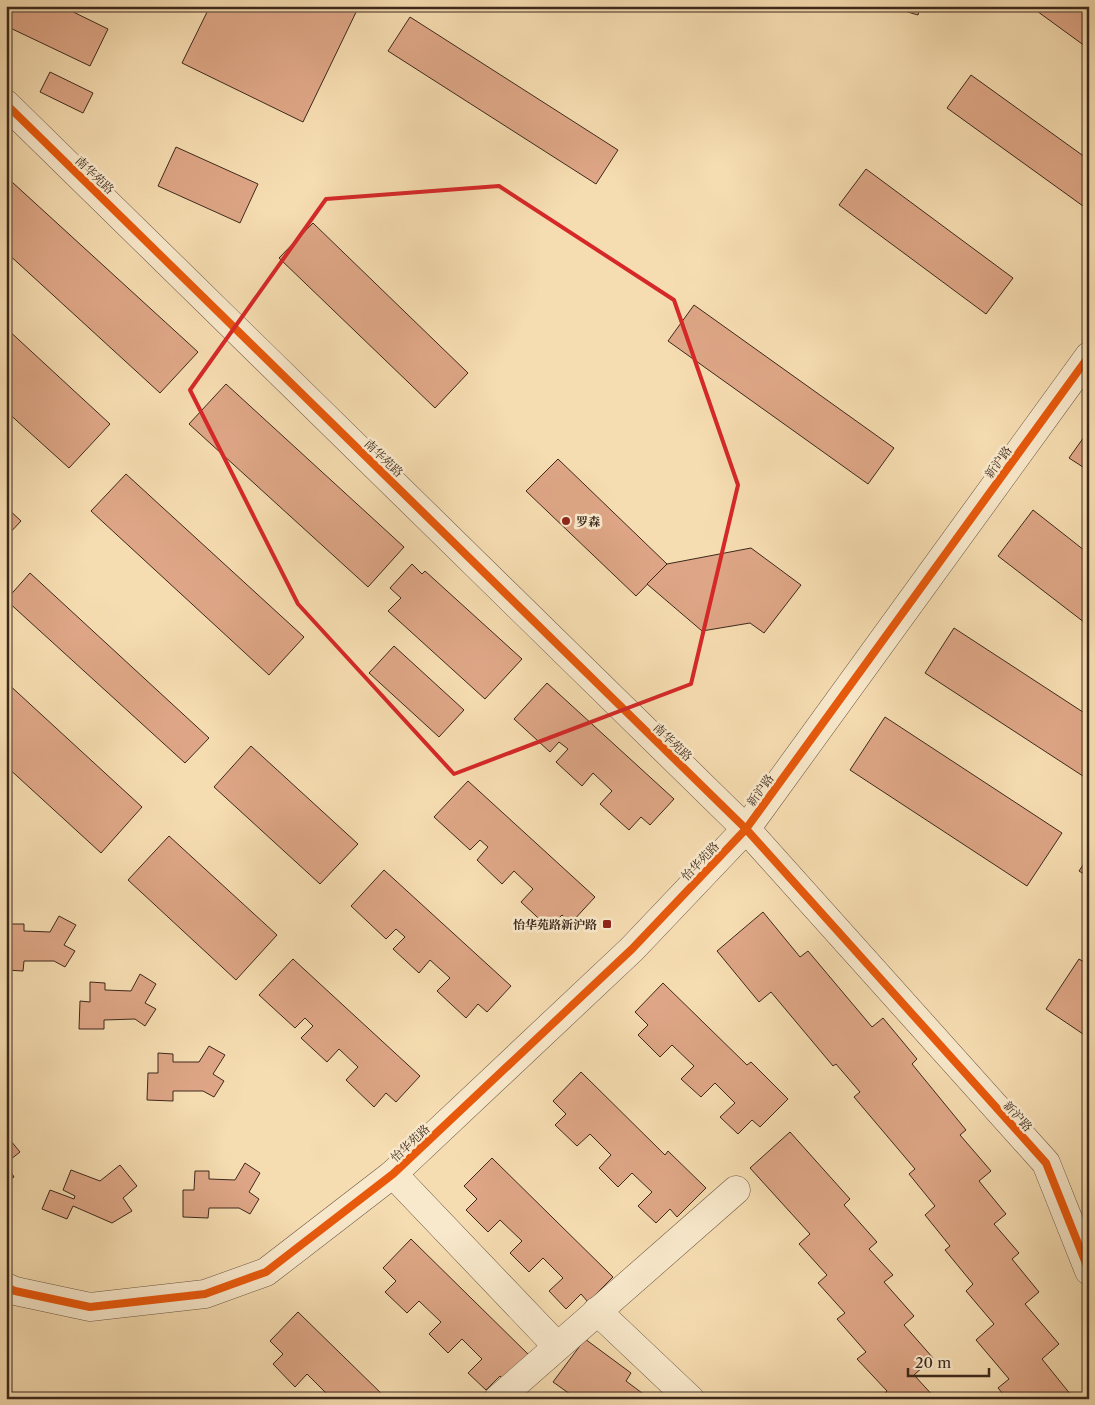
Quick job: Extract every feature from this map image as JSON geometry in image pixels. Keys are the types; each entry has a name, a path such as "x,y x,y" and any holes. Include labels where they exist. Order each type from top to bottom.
{"street":[{"name":"南华苑路","path":"6,104 746,829"},
{"name":"新沪路","path":"1089,356 746,829 1046,1164 1089,1271"},
{"name":"怡华苑路","path":"6,1287 15,1291 90,1307 205,1294 266,1272 393,1174 632,949 746,829"},
{"path":"393,1174 557,1346"},
{"path":"498,1399 736,1190"},
{"path":"597,1311 690,1399"}],"highlighted area":[{"path":"499,186 674,300 738,485 691,684 454,774 298,604 190,390 326,199"}],"building":[{"path":"6,6 61,6 108,29 90,66 6,26"},
{"path":"210,6 359,6 303,122 182,63"},
{"path":"887,6 920,6 918,15"},
{"path":"1030,6 1089,6 1089,49"},
{"path":"410,17 618,150 596,184 388,51"},
{"path":"50,72 93,93 83,113 40,92"},
{"path":"971,75 1089,160 1089,198 1083,206 947,108"},
{"path":"176,147 258,184 240,223 158,186"},
{"path":"866,169 1013,278 986,314 839,205"},
{"path":"12,182 198,352 160,393 6,252 6,188"},
{"path":"313,223 468,373 435,408 279,258"},
{"path":"694,305 894,448 868,484 668,341"},
{"path":"6,328 110,424 69,468 6,411"},
{"path":"226,384 404,547 368,587 189,424"},
{"path":"1089,430 1089,471 1069,458"},
{"path":"558,459 667,564 636,596 526,491"},
{"path":"126,474 304,637 269,675 91,511"},
{"path":"6,507 21,521 6,537"},
{"path":"1033,510 1089,554 1089,626 998,556"},
{"path":"751,548 801,585 764,633 750,623 702,631 647,584 667,564"},
{"path":"412,564 422,574 425,571 522,659 485,699 388,611 401,598 390,588"},
{"path":"30,573 209,738 185,763 6,600"},
{"path":"954,628 1089,716 1089,780 925,673"},
{"path":"394,646 464,710 439,737 369,673"},
{"path":"6,682 142,807 101,853 6,766"},
{"path":"547,683 674,799 650,825 641,817 629,830 600,804 612,791 593,773 582,786 556,762 568,749 559,742 550,752 514,719"},
{"path":"885,717 1062,833 1027,886 850,770"},
{"path":"251,746 358,844 320,884 214,787"},
{"path":"468,781 595,897 571,923 562,915 549,928 521,902 533,889 514,871 502,884 477,860 488,847 480,840 470,850 434,817"},
{"path":"169,836 277,935 236,980 128,880"},
{"path":"1089,856 1089,877 1079,871"},
{"path":"384,870 511,986 487,1012 478,1004 466,1018 437,991 450,978 430,960 419,973 393,949 405,937 396,929 386,939 351,906"},
{"path":"763,912 800,957 808,951 872,1027 883,1018 917,1059 912,1064 966,1130 960,1135 991,1171 979,1181 1006,1214 994,1224 1019,1253 1012,1259 1039,1292 1025,1304 1059,1344 1042,1359 1071,1395 1067,1399 1007,1399 998,1388 1009,1379 976,1340 994,1324 966,1291 973,1284 945,1250 950,1246 925,1215 935,1206 909,1174 915,1169 854,1097 860,1092 836,1064 833,1066 771,992 759,1002 717,951"},
{"path":"59,916 76,925 64,945 75,951 65,967 54,961 24,961 23,971 6,970 6,943 9,943 9,924 24,924 24,931 50,932"},
{"path":"293,959 420,1076 396,1102 386,1093 374,1107 346,1080 358,1067 339,1049 327,1062 301,1038 313,1026 305,1018 295,1028 259,995"},
{"path":"1079,959 1089,965 1089,1038 1046,1009"},
{"path":"140,974 156,984 145,1003 156,1009 145,1026 135,1019 104,1020 104,1029 79,1029 80,1001 90,1002 90,982 105,983 105,990 131,991"},
{"path":"663,983 747,1065 751,1062 788,1099 760,1127 752,1120 738,1134 720,1117 735,1103 715,1083 701,1097 681,1079 694,1066 672,1045 660,1057 638,1035 648,1025 635,1012"},
{"path":"209,1046 225,1055 213,1074 224,1081 214,1097 203,1091 173,1091 173,1101 147,1100 148,1073 158,1073 158,1053 173,1054 173,1062 199,1062"},
{"path":"581,1072 665,1155 668,1151 706,1188 677,1217 670,1209 656,1223 638,1206 652,1192 632,1173 618,1187 599,1168 611,1155 590,1134 577,1146 555,1125 566,1114 553,1101"},
{"path":"790,1132 850,1199 844,1205 877,1242 869,1249 893,1275 884,1282 914,1316 904,1325 933,1358 914,1375 936,1399 879,1399 887,1391 857,1359 866,1352 837,1319 845,1313 818,1283 827,1275 799,1244 810,1234 750,1168"},
{"path":"6,1135 20,1152 6,1163"},
{"path":"492,1158 613,1277 588,1302 581,1294 566,1309 549,1291 563,1278 543,1258 529,1272 510,1253 522,1241 500,1220 488,1232 466,1210 477,1199 464,1186"},
{"path":"245,1163 260,1173 249,1192 259,1199 250,1214 239,1208 209,1208 208,1218 183,1217 183,1190 194,1190 195,1171 209,1171 209,1179 235,1180"},
{"path":"6,1164 14,1177 6,1182"},
{"path":"120,1165 137,1186 123,1198 132,1211 112,1223 73,1206 67,1219 42,1209 50,1190 74,1199 75,1196 63,1190 71,1170 100,1181"},
{"path":"411,1239 532,1358 507,1383 500,1376 486,1390 468,1373 482,1359 462,1339 448,1353 429,1334 441,1322 419,1301 407,1313 385,1292 396,1281 383,1268"},
{"path":"298,1312 387,1399 324,1399 328,1395 307,1374 295,1387 273,1364 283,1354 270,1341"},
{"path":"585,1339 631,1373 626,1381 650,1399 577,1399 553,1382"}],"cycle path":[{"path":"6,104 746,829 1046,1163 1089,1271"},
{"path":"6,1287 15,1291 90,1307 205,1294 266,1272 393,1174 632,949 746,829 1089,356"}],"place":[{"name":"罗森","path":"566,521"},
{"name":"怡华苑路新沪路","path":"607,924"}]}
